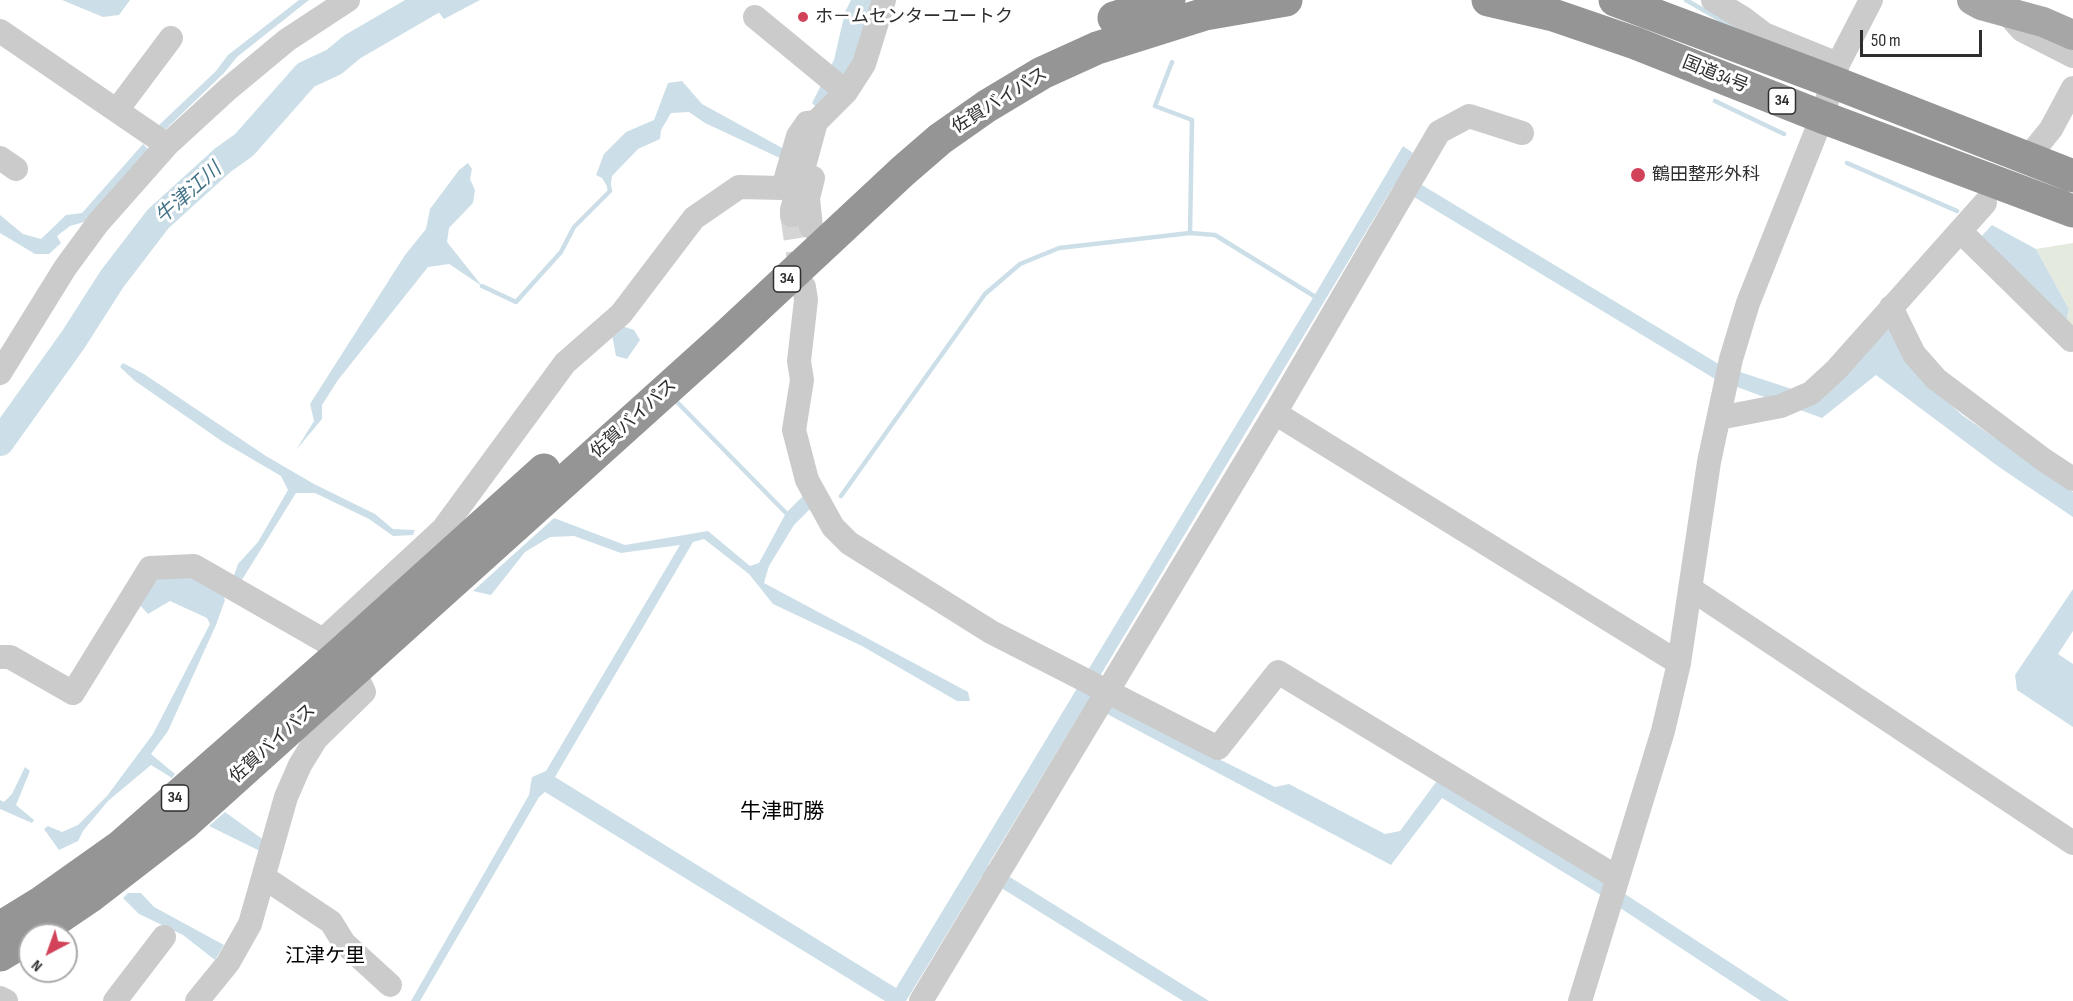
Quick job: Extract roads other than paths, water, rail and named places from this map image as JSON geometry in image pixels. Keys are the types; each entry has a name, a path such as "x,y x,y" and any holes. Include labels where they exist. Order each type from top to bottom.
{"highway":[{"name":"佐賀バイパス","path":"0,928 42,902 121,846 339,655 701,328 912,133 997,74 1112,19 1169,0"},
{"name":"佐賀バイパス","path":"51,923 92,895 184,824 339,655 716,345 806,232 987,106 1042,74 1096,48 1158,28 1205,14 1286,0"},
{"name":"国道34号","path":"1488,0 1553,15 1635,43 1822,117 2073,211"},
{"name":"国道34号","path":"1615,0 1835,73 2073,176"},
{"name":"佐賀バイパス","path":"0,955 18,944"}],"main road":[{"path":"1972,0 1981,5 2004,6 2073,35"}],"street":[{"path":"0,373 65,268 157,139 228,89 287,40 348,0"},
{"path":"339,655 442,529 565,363 621,314 694,218 739,187 783,188 798,136 807,123 823,116 846,92 864,64 884,0"},
{"path":"1713,0 1764,34 1835,73"},
{"path":"1580,1001 1663,731 1679,663 1709,462 1731,359 1748,303 1822,117 1835,73 1871,0"},
{"path":"2004,6 2022,30 2073,56"},
{"path":"755,17 846,92"},
{"path":"0,30 157,139"},
{"path":"117,111 171,38"},
{"path":"2034,150 2051,129 2073,88"},
{"path":"802,380 814,362 819,291 806,232 808,198 823,116"},
{"path":"921,1001 1094,715 1095,686 1275,413 1439,132 1468,116 1522,133"},
{"path":"1719,418 1781,406 1811,393 1896,317 1960,231 1985,203"},
{"path":"1960,231 2071,340"},
{"path":"804,287 806,300 799,362 802,380 794,430 807,480 833,527 849,543 990,632 1218,748 1278,672 1618,878"},
{"path":"1896,317 1914,354 1936,379 2073,479"},
{"path":"1275,413 1679,663"},
{"path":"471,490 492,516"},
{"path":"0,657 10,657 73,693 150,568 194,566 339,655 364,692 316,739 300,765 286,797 265,878 250,924 228,963 197,1001"},
{"path":"1691,589 2073,843"},
{"path":"265,878 331,922 344,942 390,985"},
{"path":"115,1001 164,937"},
{"path":"0,998 6,1001"}],"waterway":[{"name":"牛津江川","path":"0,442 73,340 112,279 158,219 223,160 244,145 306,75 334,62 352,47 433,0"},
{"path":"1686,0 1733,27"},
{"path":"1172,62 1155,106 1192,120 1190,233"},
{"path":"1715,101 1784,134"},
{"path":"1847,163 1957,211"},
{"path":"482,286 516,302 561,252 574,227 610,191 609,186"},
{"path":"841,496 985,294 1020,264 1059,248 1190,233 1215,235 1314,296"},
{"path":"676,401 786,513"}],"tunnel":[{"path":"792,215 802,279"}],"place":[{"name":"ホ－ムセンターユートク","path":"803,17"},
{"name":"鶴田整形外科","path":"1638,175"}],"district":[{"name":"牛津町勝","path":"782,813"},
{"name":"江津ケ里","path":"325,957"}]}
